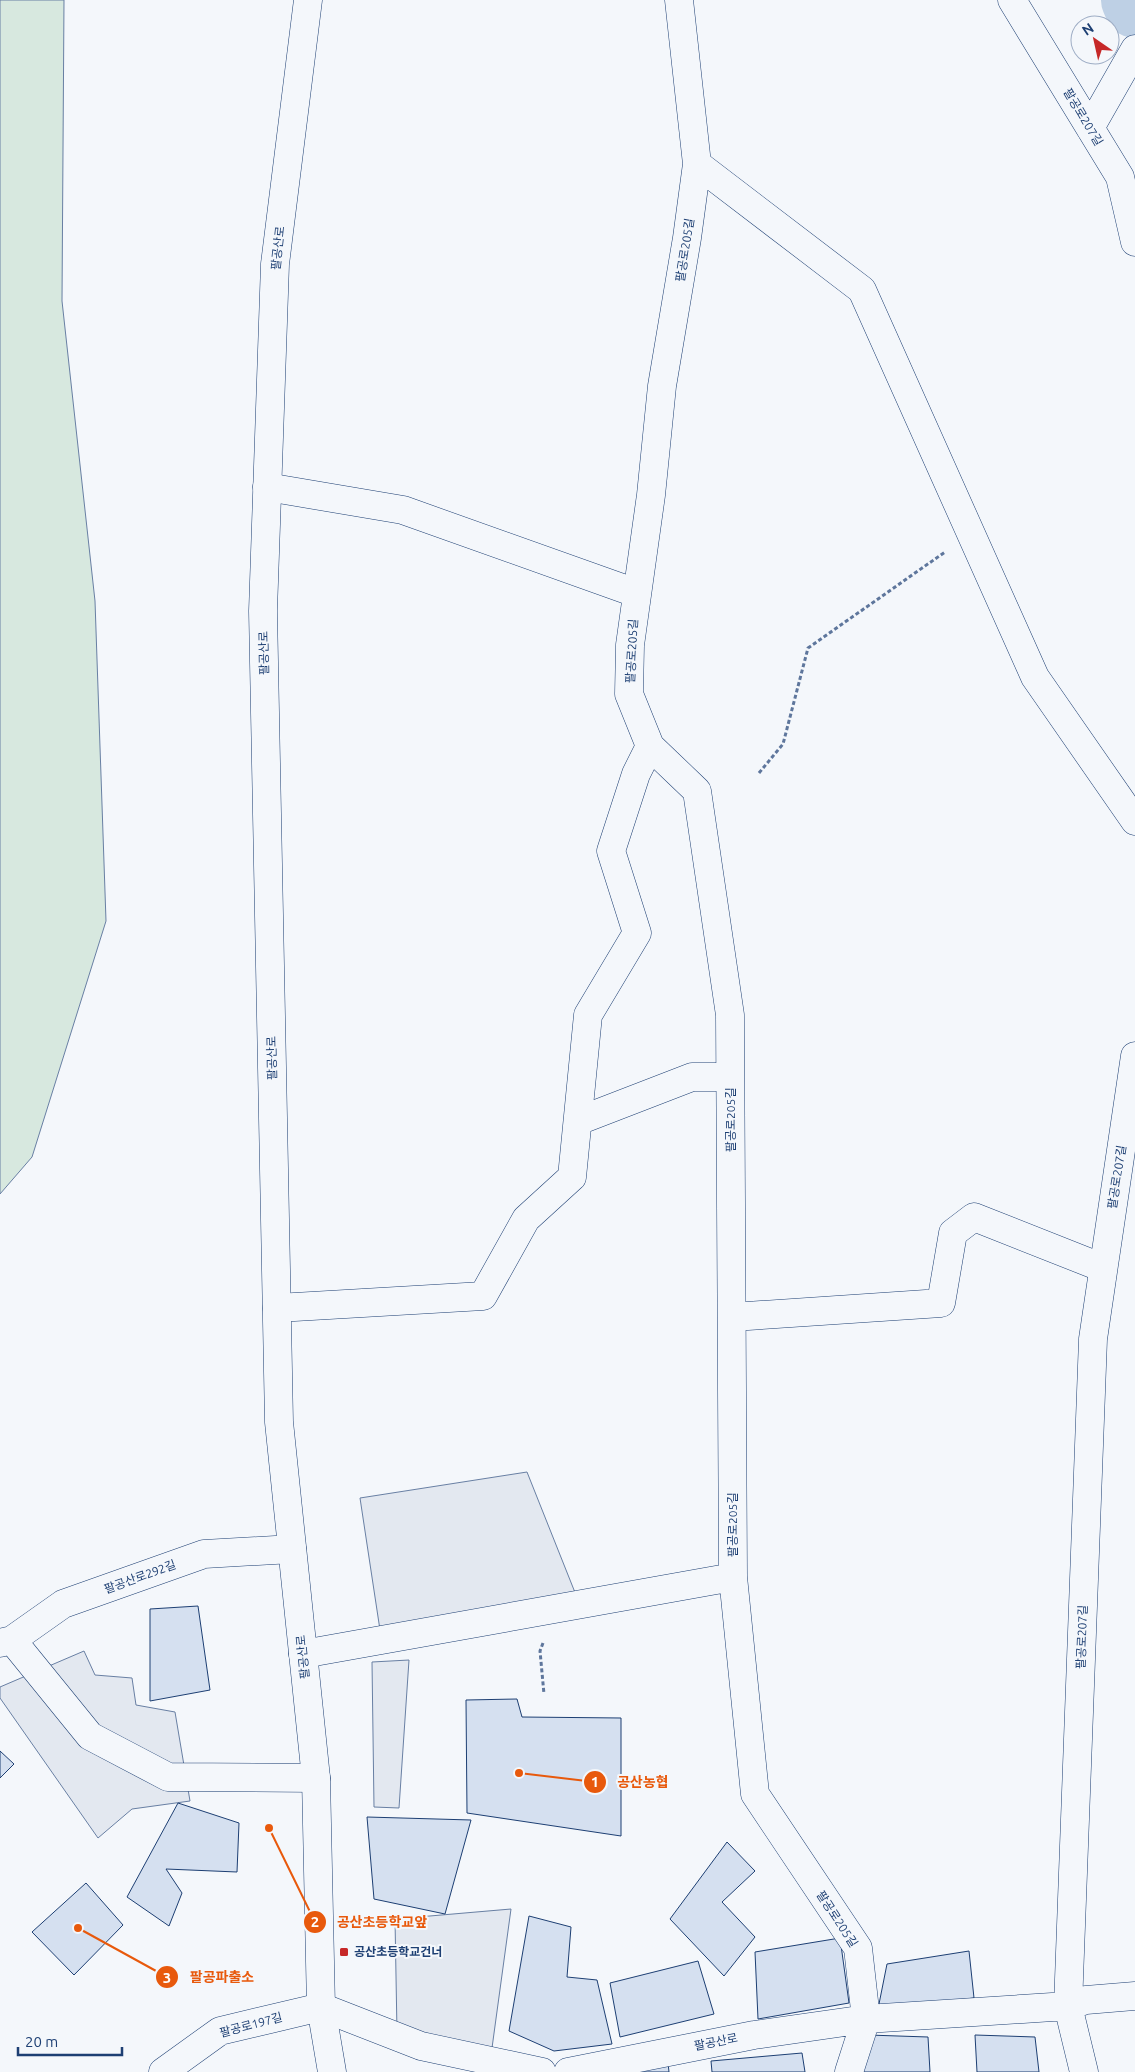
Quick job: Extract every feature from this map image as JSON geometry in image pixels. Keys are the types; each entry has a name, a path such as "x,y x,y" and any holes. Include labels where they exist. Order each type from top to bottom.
{"street":[{"name":"팔공산로","path":"308,0 275,264 264,611 279,1422 316,1778 321,2007 332,2072"},
{"name":"팔공로205길","path":"679,0 697,164 687,238 662,386 652,495 636,593 630,645 629,694 650,746 697,791 730,1015 733,1577 755,1794 858,1948 866,2019 849,2072"},
{"name":"팔공로207길","path":"1012,0 1120,177 1135,242"},
{"path":"1090,128 1135,49"},
{"path":"697,164 862,290 972,533 1035,678 1135,821"},
{"path":"267,487 403,510 636,593"},
{"path":"277,1308 483,1296 526,1219 572,1177 588,1015 637,933 611,851 636,774 650,746"},
{"name":"팔공로207길","path":"1084,2072 1077,2003 1093,1339 1135,1056"},
{"path":"578,1121 692,1077 730,1076"},
{"path":"732,1316 941,1303 953,1233 974,1217 1103,1268"},
{"name":"팔공산로292길","path":"6,1642 63,1604 204,1554 292,1549"},
{"path":"303,1654 733,1577"},
{"path":"6,1642 90,1736 168,1778 316,1778"},
{"name":"팔공산로","path":"568,2072 754,2035 866,2019 1077,2003 1135,1996"},
{"path":"321,2007 421,2046 542,2072"},
{"name":"팔공로197길","path":"163,2072 220,2031 321,2007"}],"path":[{"path":"759,773 783,744 808,648 972,533"},
{"path":"544,1694 540,1651 552,1609"}],"shaded area":[{"path":"0,0 64,0 62,301 95,601 106,921 32,1157 0,1194"},
{"path":"527,1472 576,1595 380,1630 360,1498"},
{"path":"84,1651 95,1675 132,1678 136,1705 175,1712 190,1801 132,1809 98,1838 0,1698 0,1687"},
{"path":"409,1660 399,1808 374,1807 372,1662"},
{"path":"511,1909 492,2048 397,2033 395,1919"}],"building":[{"path":"198,1606 210,1690 150,1701 150,1609"},
{"path":"517,1699 522,1717 621,1718 621,1836 467,1813 466,1700"},
{"path":"0,1751 14,1764 0,1778"},
{"path":"178,1803 239,1823 237,1872 166,1869 182,1893 169,1926 127,1897"},
{"path":"367,1817 471,1820 445,1914 374,1899"},
{"path":"727,1842 755,1871 722,1902 755,1937 724,1976 670,1919"},
{"path":"86,1883 123,1925 74,1975 32,1932"},
{"path":"529,1916 571,1927 567,1977 597,1980 612,2044 554,2051 509,2031"},
{"path":"840,1938 849,2003 758,2019 755,1952"},
{"path":"969,1951 974,1998 878,2009 887,1964"},
{"path":"698,1961 714,2014 620,2037 610,1983"},
{"path":"868,2035 928,2037 930,2072 858,2072"},
{"path":"975,2035 1035,2037 1039,2072 977,2072"},
{"path":"802,2053 805,2072 712,2072 711,2061"},
{"path":"668,2063 669,2072 629,2072"}],"waterway":[{"path":"1132,0 1135,7"}],"place":[{"name":"공산농협","path":"519,1773"},
{"name":"공산초등학교앞","path":"269,1828"},
{"name":"팔공파출소","path":"78,1928"},
{"name":"공산초등학교건너","path":"344,1952"}]}
